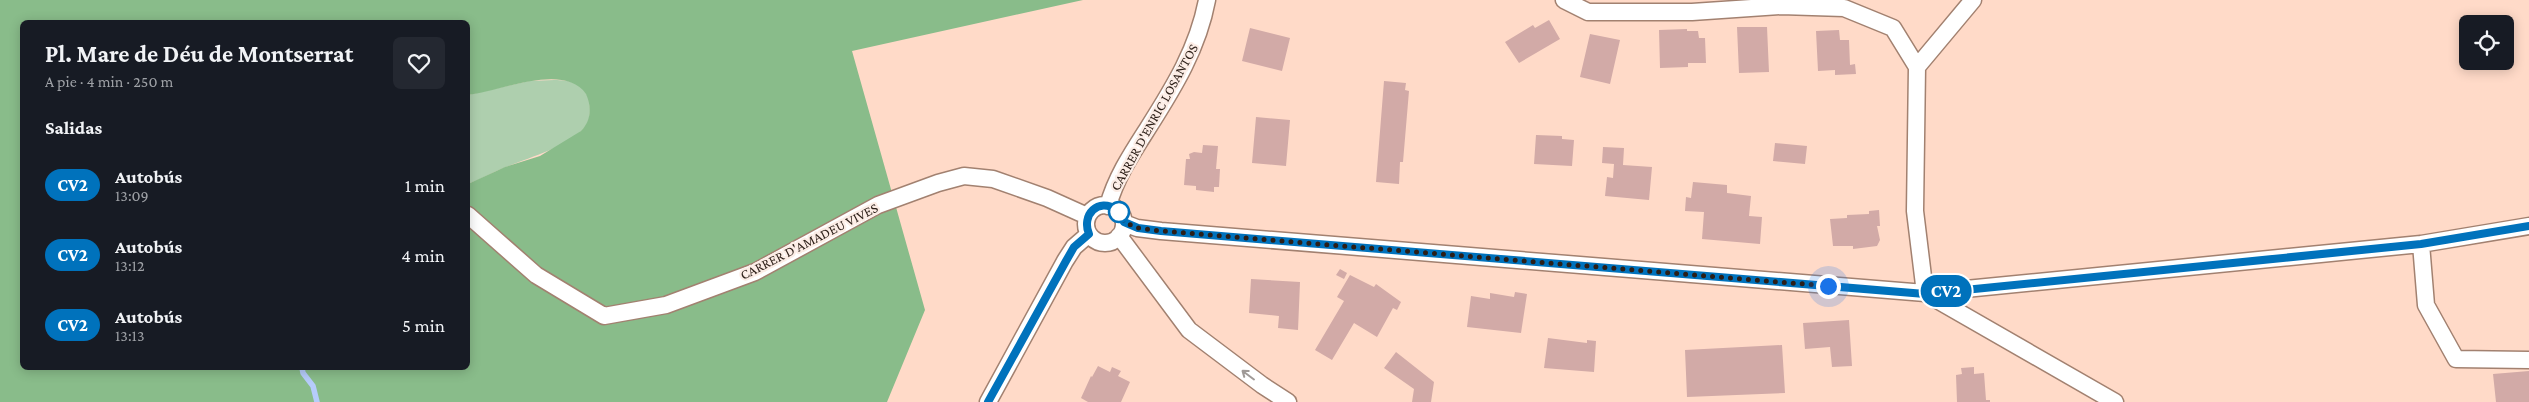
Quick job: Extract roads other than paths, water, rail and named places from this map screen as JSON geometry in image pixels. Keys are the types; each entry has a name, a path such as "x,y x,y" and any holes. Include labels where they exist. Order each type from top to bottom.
{"street":[{"name":"CARRER D'ENRIC LOSANTOS","path":"1108,206 1122,170 1186,64 1203,21 1207,0"},
{"path":"1564,0 1588,12 1692,12 1781,6 1844,8 1893,28 1917,67 1915,210 1925,294"},
{"path":"1917,67 1973,0"},
{"name":"CARRER D'AMADEU VIVES","path":"470,217 536,275 604,316 666,305 755,272 878,205 938,182 964,176 993,179 1046,198 1087,216"},
{"path":"1288,402 1262,386 1189,330 1121,229 1117,210 1108,206 1096,207 1087,216 1086,228 1089,234 1096,241 1106,243 1121,229 1138,228 1925,294 2421,244 2529,226"},
{"path":"988,402 1074,247 1089,234"},
{"path":"2421,244 2426,305 2456,359 2529,360"},
{"path":"1925,294 2115,402"}],"waterway":[{"path":"302,370 313,386 317,402"}]}
